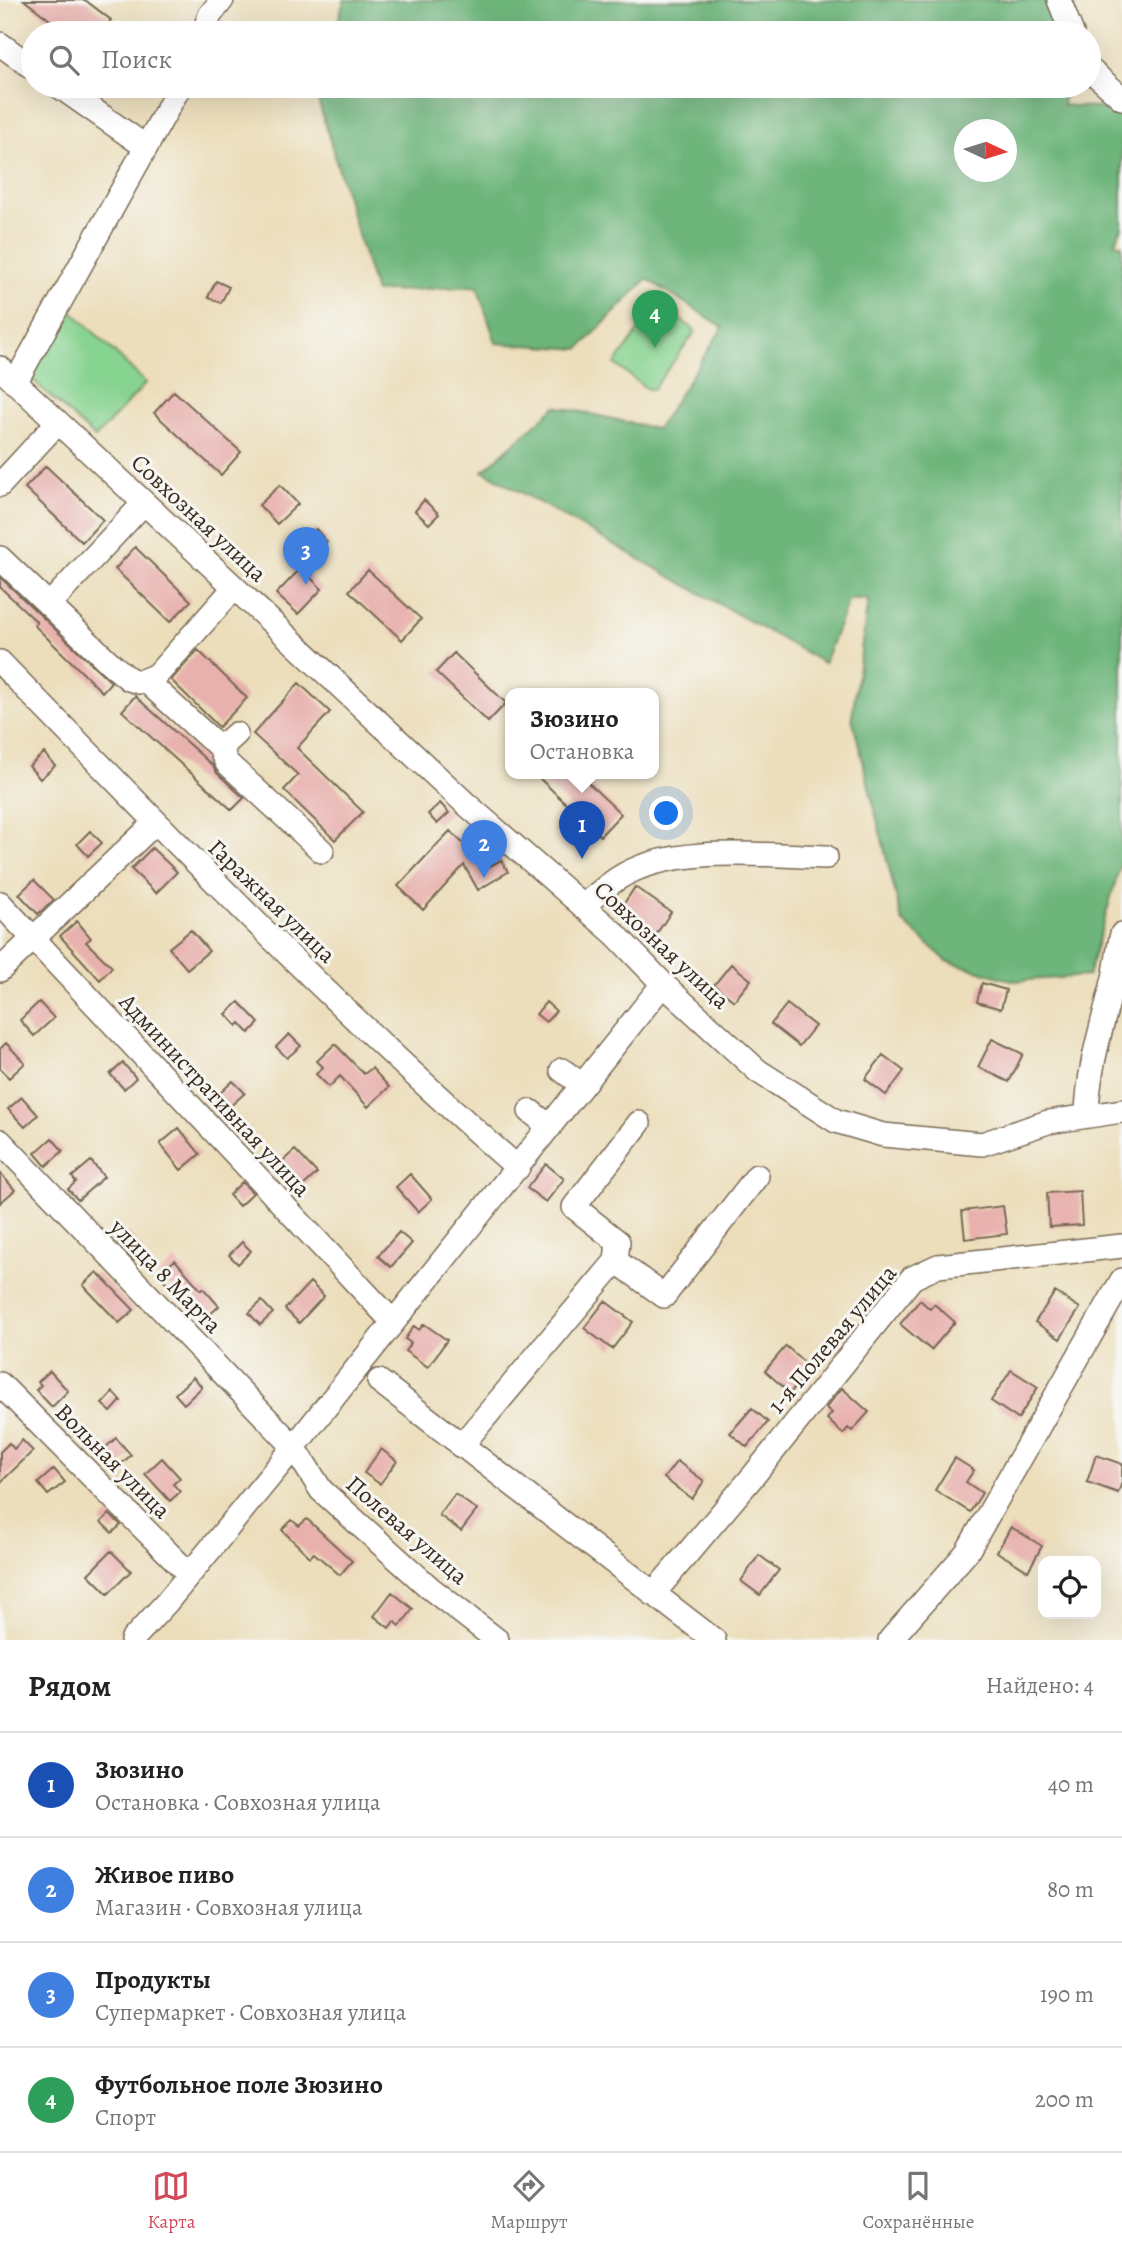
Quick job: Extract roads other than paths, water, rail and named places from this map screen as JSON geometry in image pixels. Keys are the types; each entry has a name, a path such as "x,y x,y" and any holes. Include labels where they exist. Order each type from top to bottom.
{"street":[{"path":"208,21 222,0"},
{"path":"1059,0 1067,21"},
{"path":"0,44 21,59"},
{"path":"1101,80 1122,98"},
{"path":"76,98 146,147"},
{"path":"8,375 173,98"},
{"name":"Совхозная улица","path":"8,375 465,803 584,920 615,934 663,984 758,1071 836,1121 883,1135 982,1144 1048,1122 1122,1111"},
{"path":"0,485 58,422"},
{"path":"49,605 144,503"},
{"path":"0,558 128,679 139,682 157,674 234,588"},
{"name":"Гаражная улица","path":"0,662 155,823 380,1043 518,1168"},
{"path":"145,680 217,744 231,739 222,753 227,763 322,851"},
{"path":"0,970 155,823"},
{"path":"584,920 618,878 646,865 673,857 826,857"},
{"name":"Административная улица","path":"0,903 393,1322"},
{"path":"1087,1115 1087,1086 1092,1059 1114,979 1122,934"},
{"path":"132,1640 295,1447 663,984"},
{"path":"562,1070 582,1086"},
{"path":"530,1111 550,1127"},
{"path":"461,1446 616,1261 618,1242 574,1207 639,1123"},
{"name":"улица 8 Марта","path":"0,1141 295,1447"},
{"path":"616,1261 664,1296 757,1176"},
{"name":"1-я Полевая улица","path":"653,1594 754,1475 912,1278 938,1266 1122,1246"},
{"path":"890,1640 967,1552 1122,1280"},
{"path":"379,1381 714,1640"},
{"name":"Вольная улица","path":"0,1384 189,1574"},
{"name":"Полевая улица","path":"295,1447 321,1490 430,1588 497,1640"}],"place":[{"name":"Футбольное поле Зюзино","path":"655,348"},
{"name":"Продукты","path":"306,585"},
{"name":"Зюзино","path":"582,859"},
{"name":"Живое пиво","path":"484,878"}]}
